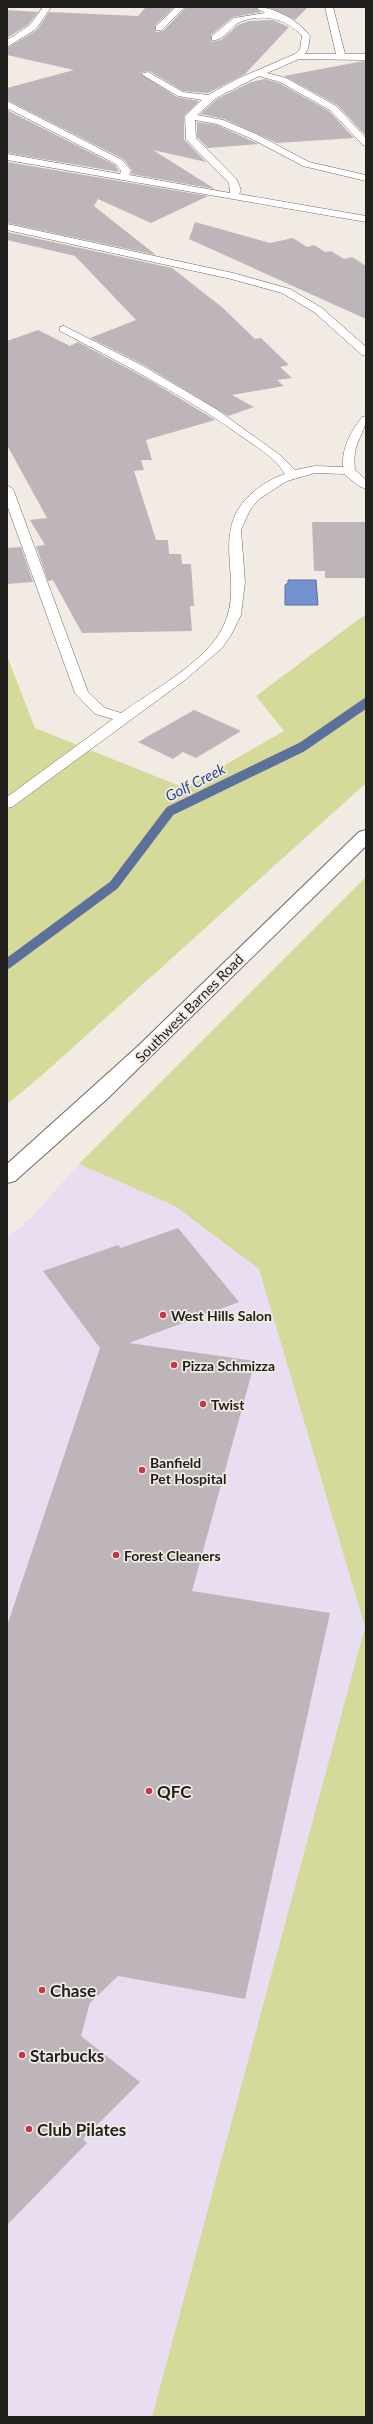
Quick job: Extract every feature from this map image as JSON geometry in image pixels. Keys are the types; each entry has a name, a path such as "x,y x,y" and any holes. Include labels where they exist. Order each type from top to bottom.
{"main road":[{"name":"Southwest Barnes Road","path":"7,1176 45,1144 158,1040 222,974 366,836"}],"lane":[{"path":"7,44 32,27 47,7"},
{"path":"159,28 181,7"},
{"path":"259,7 277,14 297,26 306,36 304,48 298,56"},
{"path":"329,7 341,57"},
{"path":"215,38 237,20 277,14"},
{"path":"234,197 236,190 234,182 191,139 190,116 200,105 210,98 298,56 366,57"},
{"path":"145,74 181,94 210,98"},
{"path":"260,74 282,80 333,108 366,143"},
{"path":"7,104 119,162 126,171 123,178"},
{"path":"190,116 220,122 253,136 306,164 366,178"},
{"path":"7,157 366,219"},
{"path":"7,226 233,276 286,291 318,310 366,353"},
{"path":"64,329 173,388 243,432 286,465 291,474"},
{"path":"348,471 348,458 351,439 366,419"},
{"path":"7,804 188,673 218,644 236,615 240,600 240,579 235,546 236,522 250,501 266,487 291,474 324,469 348,471 366,485"},
{"path":"7,489 82,693 100,711 124,718"}],"shaded area":[{"path":"79,1164 175,1206 259,1269 365,1627 159,2417 7,2417 7,1238 32,1217"}],"green space":[{"path":"366,614 366,783 40,1077 7,1104 7,656 35,728 185,788 284,731 256,696"},
{"path":"366,877 366,2417 152,2417 365,1627 259,1269 175,1206 79,1164"}],"water":[{"path":"288,580 316,580 318,605 285,605 285,585 288,583"}],"building":[{"path":"146,7 174,7 155,25 156,32 163,31 186,7 254,7 261,12 233,17 211,35 212,42 221,40 238,25 249,21 273,20 289,27 245,74 208,93 183,91 149,71 140,73 177,97 199,101 184,116 184,139 206,162 153,150 215,189 131,174 132,170 123,159 7,100 7,88 74,70 7,55 7,48 37,30 49,12 138,16"},
{"path":"267,7 308,7 295,20"},
{"path":"7,10 38,12 29,24 7,38"},
{"path":"366,61 366,136 337,105 284,76"},
{"path":"265,79 279,83 329,111 354,138 277,143 224,119 200,114 217,99 251,82"},
{"path":"7,110 115,165 119,172 7,153"},
{"path":"197,122 217,125 259,144 208,148 197,137"},
{"path":"7,162 208,196 151,223 98,199 94,206 156,255 7,223"},
{"path":"195,222 270,243 293,238 307,247 314,245 325,252 331,251 344,259 352,257 366,266 366,319 189,239"},
{"path":"7,232 172,268 223,308 255,339 261,338 289,365 280,367 292,378 277,380 284,386 232,395 254,407 228,416 144,365 90,338 136,320 75,256 7,240"},
{"path":"38,330 70,346 78,342 153,382 215,420 146,440 152,460 141,460 144,470 134,471 156,540 168,540 169,554 181,554 182,564 191,564 194,606 190,606 192,631 82,633 53,580 48,581 36,546 45,545 30,520 47,518 7,445 7,341"},
{"path":"312,522 366,522 366,578 325,578 325,571 314,571"},
{"path":"21,547 33,582 7,584 7,548"},
{"path":"194,710 241,731 196,758 183,752 173,759 138,742"},
{"name":"QFC","path":"178,1228 239,1302 129,1343 255,1361 192,1591 330,1613 245,1999 118,1976 90,2003 81,2036 140,2082 83,2139 87,2143 7,2225 7,1626 100,1348 43,1271 118,1245 121,1248"}],"waterway":[{"name":"Golf Creek","path":"7,964 114,885 170,811 302,747 366,703"}],"place":[{"name":"West Hills Salon","path":"163,1315"},
{"name":"Pizza Schmizza","path":"174,1365"},
{"name":"Twist","path":"203,1404"},
{"name":"Banfield Pet Hospital","path":"142,1470"},
{"name":"Forest Cleaners","path":"116,1555"},
{"name":"QFC","path":"149,1791"},
{"name":"Chase","path":"42,1990"},
{"name":"Starbucks","path":"22,2055"},
{"name":"Club Pilates","path":"29,2129"}]}
